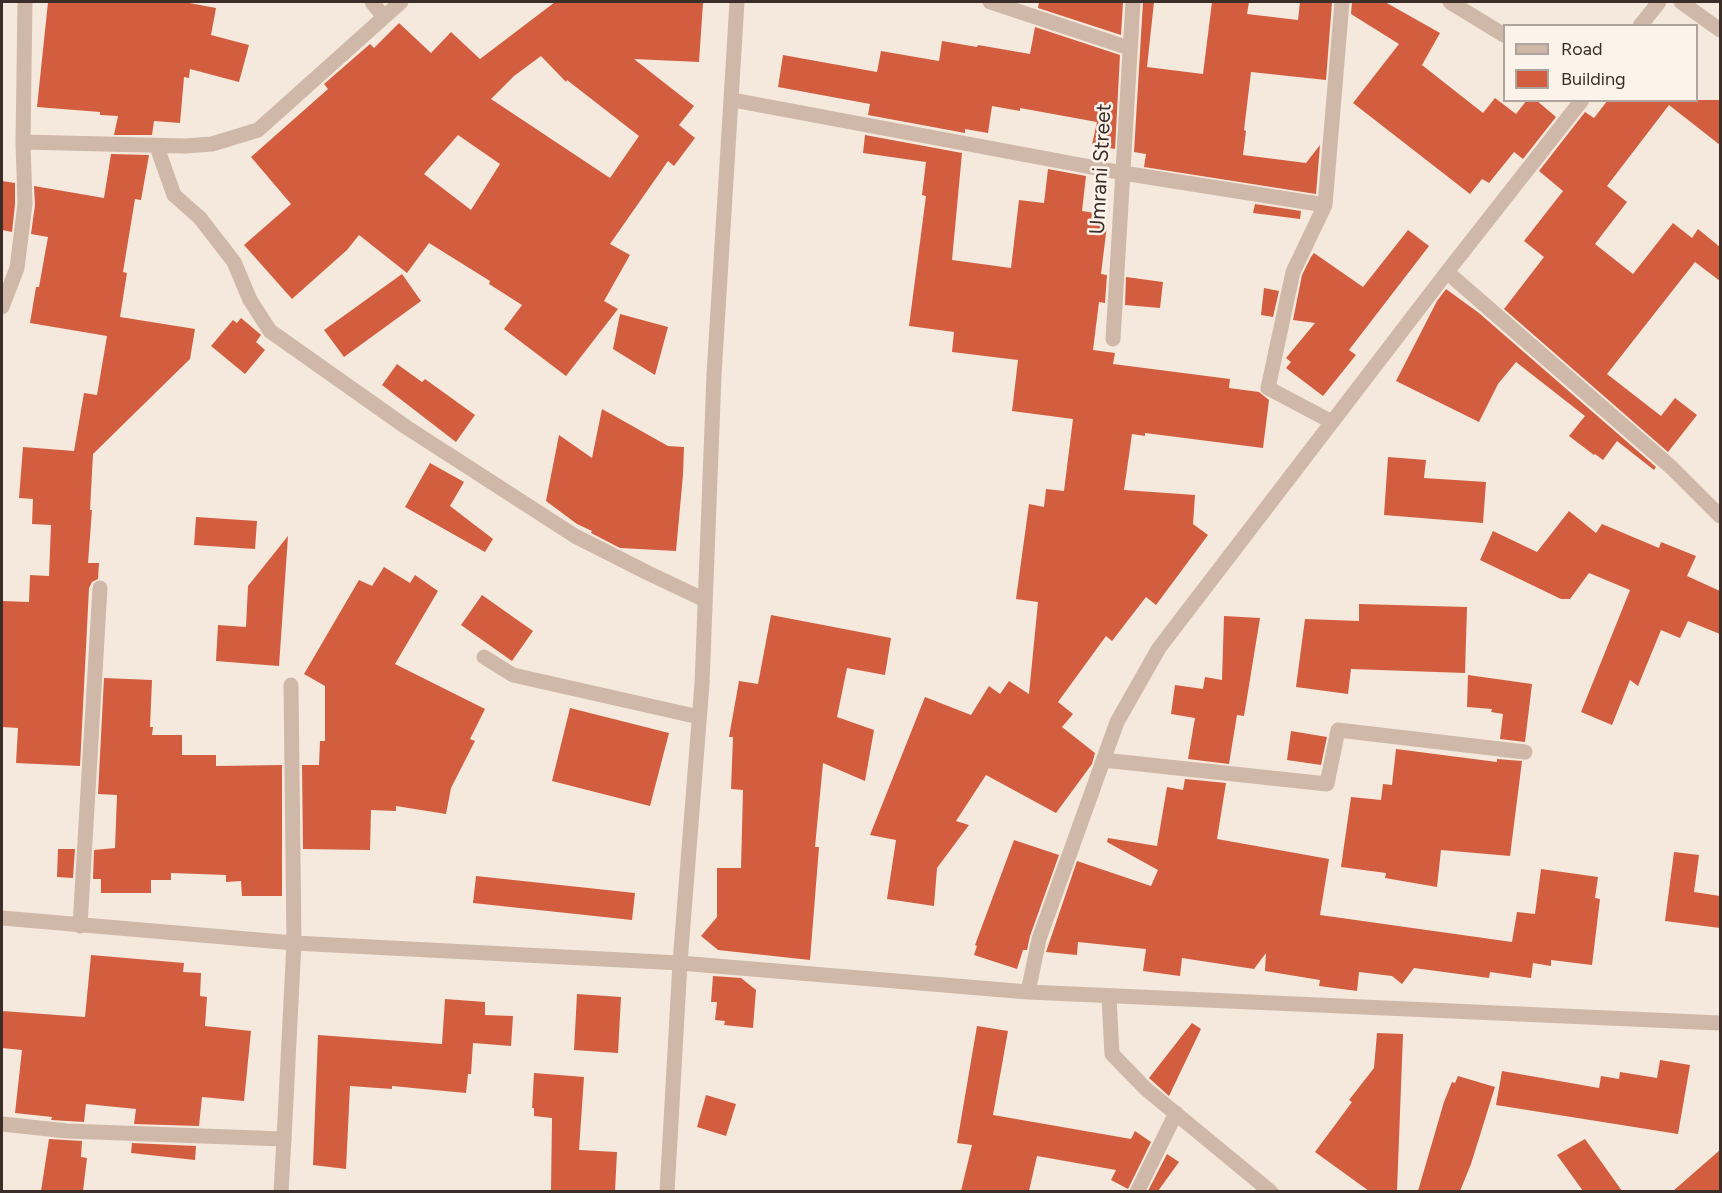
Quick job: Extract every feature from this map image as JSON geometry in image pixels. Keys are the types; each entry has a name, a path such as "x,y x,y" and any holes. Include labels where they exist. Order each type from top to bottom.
{"street":[{"path":"2,308 17,268 25,204 22,142 25,2"},
{"path":"372,2 383,16"},
{"path":"22,142 157,147 212,144 258,130 401,2"},
{"path":"667,1191 680,963 699,717 714,375 733,100 737,2"},
{"path":"990,2 1129,48"},
{"name":"Umrani Street","path":"1113,339 1133,2"},
{"path":"1332,422 1268,388 1293,272 1324,204 1342,2"},
{"path":"1450,2 1503,34"},
{"path":"1642,24 1659,2"},
{"path":"1681,2 1720,30"},
{"path":"733,100 1123,173 1324,204"},
{"path":"1028,992 1039,939 1117,722 1159,648 1580,102"},
{"path":"157,147 174,195 200,218 234,262 250,300 270,331 406,427 575,536 705,600"},
{"path":"1447,272 1672,468 1720,516"},
{"path":"80,926 100,588"},
{"path":"484,657 513,675 699,717"},
{"path":"281,1191 294,943 291,685"},
{"path":"1103,760 1327,784 1338,730 1525,752"},
{"path":"2,918 294,943 680,963 1109,997 1720,1023"},
{"path":"1109,997 1112,1054 1146,1089 1271,1191"},
{"path":"1137,1191 1176,1113"},
{"path":"2,1124 67,1131 284,1139"}],"building":[{"path":"48,2 184,2 216,8 211,35 249,45 239,82 190,69 189,78 184,77 180,123 154,121 152,135 114,135 118,116 100,115 100,112 37,107"},
{"path":"555,2 703,3 699,62 634,59 694,106 679,125 695,138 674,166 668,161 610,244 630,255 604,301 618,309 566,376 504,329 522,305 489,284 490,281 429,243 407,273 359,235 347,250 292,299 244,245 291,204 251,157 328,89 324,84 370,44 374,48 399,23 431,53 451,32 480,59","holes":["541,56 566,82 567,80 639,136 610,178 491,99 514,76","458,135 500,164 471,210 424,174"]},
{"path":"1039,2 1123,2 1121,35 1038,8"},
{"path":"1143,2 1154,2 1147,67 1203,74 1212,2 1249,2 1247,14 1298,20 1300,2 1332,2 1326,80 1251,72 1244,130 1246,131 1243,155 1306,163 1320,145 1316,194 1144,167 1146,154 1134,152"},
{"path":"1352,2 1385,2 1440,33 1422,65 1483,113 1495,98 1516,114 1525,102 1538,102 1556,117 1523,159 1514,152 1489,183 1482,179 1470,194 1353,103 1399,44 1351,14"},
{"path":"1035,27 1120,55 1115,149 1092,145 1097,122 1020,108 1020,111 992,106 988,133 965,129 965,133 868,115 870,104 778,87 783,55 877,72 881,51 939,61 942,41 1030,54"},
{"path":"1720,100 1720,145 1669,105 1607,186 1627,202 1595,244 1633,274 1673,223 1692,238 1698,229 1720,247 1720,281 1695,262 1607,374 1661,416 1675,398 1697,415 1668,452 1504,309 1544,257 1524,241 1563,191 1539,171 1585,112 1594,118 1606,102"},
{"path":"865,135 962,153 952,260 1011,268 1019,200 1044,203 1048,169 1086,176 1082,211 1102,214 1101,225 1107,225 1101,274 1107,275 1105,303 1099,302 1093,350 1115,353 1113,364 1230,379 1229,388 1259,392 1269,400 1263,448 1145,433 1145,436 1132,434 1124,490 1195,495 1193,524 1208,535 1156,605 1146,597 1112,641 1106,636 1058,702 1073,714 1062,727 1095,753 1092,764 1056,813 986,775 956,821 969,825 937,868 934,906 887,899 896,840 870,835 925,697 971,715 989,686 1000,694 1009,681 1029,694 1038,602 1016,599 1029,504 1044,507 1046,489 1064,491 1073,419 1012,411 1018,360 952,352 954,332 909,326 926,196 922,195 926,162 863,153"},
{"path":"111,154 149,155 141,200 135,199 123,272 127,273 120,317 195,329 190,359 93,454 88,563 99,563 98,579 92,582 89,588 80,766 16,763 18,728 2,727 2,601 29,602 30,575 49,576 51,525 32,524 33,499 19,498 23,447 74,451 84,393 97,395 107,336 30,323 48,237 31,234 35,205 34,186 104,198"},
{"path":"2,181 15,183 12,232 2,230"},
{"path":"1255,204 1301,211 1300,219 1253,213"},
{"path":"1408,230 1429,246 1349,350 1356,355 1323,396 1286,368 1291,362 1286,358 1315,323 1293,320 1302,275 1311,257 1314,253 1363,287"},
{"path":"402,274 421,301 344,357 324,330"},
{"path":"1126,277 1163,282 1160,308 1125,305"},
{"path":"1264,288 1279,291 1273,317 1261,315"},
{"path":"1446,289 1479,313 1656,467 1654,470 1617,441 1603,460 1569,436 1585,416 1516,362 1498,384 1479,422 1396,381 1437,301"},
{"path":"620,314 668,327 655,375 613,349"},
{"path":"241,318 261,335 256,342 265,350 245,374 211,346 233,320 237,323"},
{"path":"397,364 422,382 425,379 475,415 456,442 382,385"},
{"path":"602,409 668,446 684,447 676,551 620,548 591,533 592,531 577,524 546,501 559,435 592,458"},
{"path":"1388,457 1426,460 1424,478 1486,482 1483,523 1384,515"},
{"path":"430,463 464,482 450,506 493,539 485,552 405,507"},
{"path":"1569,511 1596,533 1602,524 1659,548 1661,542 1696,556 1687,576 1720,591 1720,634 1688,621 1680,638 1661,630 1638,686 1630,680 1612,725 1581,712 1630,590 1589,573 1570,599 1561,599 1480,560 1493,531 1537,552"},
{"path":"196,517 257,521 255,549 194,545"},
{"path":"288,536 279,666 216,661 218,625 246,627 248,586"},
{"path":"384,567 410,583 415,575 438,591 395,664 485,709 470,739 475,741 451,788 446,814 396,806 396,811 371,810 370,850 303,849 302,765 319,765 320,741 325,741 325,686 304,674 359,580 372,586"},
{"path":"482,595 533,631 512,661 461,625"},
{"path":"1359,604 1467,607 1465,673 1351,669 1348,694 1296,687 1305,619 1359,621"},
{"path":"771,615 891,638 885,675 847,668 837,717 874,730 865,781 823,763 815,847 819,847 810,960 718,950 701,936 717,917 717,868 741,868 743,790 731,789 733,737 729,737 739,681 758,684"},
{"path":"1224,616 1260,618 1244,716 1237,715 1229,764 1188,759 1195,718 1171,714 1175,685 1203,689 1205,677 1222,680"},
{"path":"1468,675 1532,684 1525,742 1500,739 1503,714 1491,712 1492,709 1467,707"},
{"path":"104,678 152,680 150,727 153,727 152,735 182,735 182,755 216,755 216,766 282,765 282,896 242,896 241,881 226,882 226,875 171,873 171,880 151,880 151,893 101,893 101,879 93,879 94,850 115,848 117,795 98,794"},
{"path":"570,708 669,733 650,806 552,781"},
{"path":"1291,731 1327,737 1321,765 1287,760"},
{"path":"1396,749 1497,762 1497,759 1522,761 1510,856 1441,850 1437,887 1385,878 1386,873 1341,867 1351,797 1381,800 1383,784 1392,785"},
{"path":"1185,779 1226,783 1217,839 1329,859 1320,915 1512,942 1517,912 1535,914 1541,869 1598,877 1595,898 1600,899 1592,965 1551,960 1551,966 1533,963 1531,978 1490,972 1489,978 1414,968 1402,984 1392,976 1359,972 1357,991 1319,986 1320,980 1265,971 1266,953 1254,969 1182,958 1180,976 1143,971 1146,949 1078,942 1077,955 1046,952 1077,861 1151,886 1158,870 1107,842 1108,838 1157,846 1167,787 1183,790"},
{"path":"1014,840 1059,855 1027,950 1023,950 1017,969 974,955 977,946 975,945"},
{"path":"58,849 75,849 73,878 57,877"},
{"path":"1674,852 1699,855 1694,892 1720,896 1720,928 1665,921"},
{"path":"476,876 635,893 632,920 473,903"},
{"path":"91,955 184,963 183,972 201,973 200,996 207,997 205,1026 251,1031 244,1101 202,1097 199,1126 134,1124 136,1109 86,1104 84,1122 51,1120 52,1117 15,1113 22,1050 2,1048 2,1011 85,1017"},
{"path":"713,976 741,978 756,990 753,1028 724,1025 725,1021 715,1020 717,1002 711,1002"},
{"path":"577,994 621,997 618,1053 574,1050"},
{"path":"445,999 485,1002 485,1015 513,1016 511,1046 473,1043 471,1074 468,1074 466,1093 392,1086 392,1089 350,1086 346,1169 313,1165 318,1035 442,1044"},
{"path":"1192,1023 1201,1029 1169,1096 1149,1078"},
{"path":"977,1026 1008,1031 993,1115 1131,1139 1135,1131 1151,1142 1128,1189 1111,1180 1116,1170 1037,1156 1029,1191 961,1191 972,1145 957,1143"},
{"path":"1377,1033 1403,1034 1397,1191 1369,1191 1315,1152 1352,1102 1349,1100 1374,1068"},
{"path":"1660,1060 1690,1065 1678,1134 1496,1105 1502,1071 1599,1088 1601,1076 1619,1079 1620,1072 1657,1078"},
{"path":"534,1073 584,1077 579,1150 617,1152 615,1191 551,1191 552,1118 534,1116 534,1108 532,1108"},
{"path":"1458,1076 1495,1087 1471,1164 1460,1191 1418,1191 1444,1102 1452,1082 1455,1083"},
{"path":"706,1095 736,1104 726,1136 697,1127"},
{"path":"49,1139 82,1141 81,1157 87,1158 83,1191 41,1191"},
{"path":"1585,1139 1622,1191 1583,1191 1557,1155"},
{"path":"132,1143 196,1146 195,1160 131,1153"},
{"path":"1720,1150 1720,1191 1673,1191"},
{"path":"1167,1154 1179,1162 1158,1191 1148,1191"}]}
